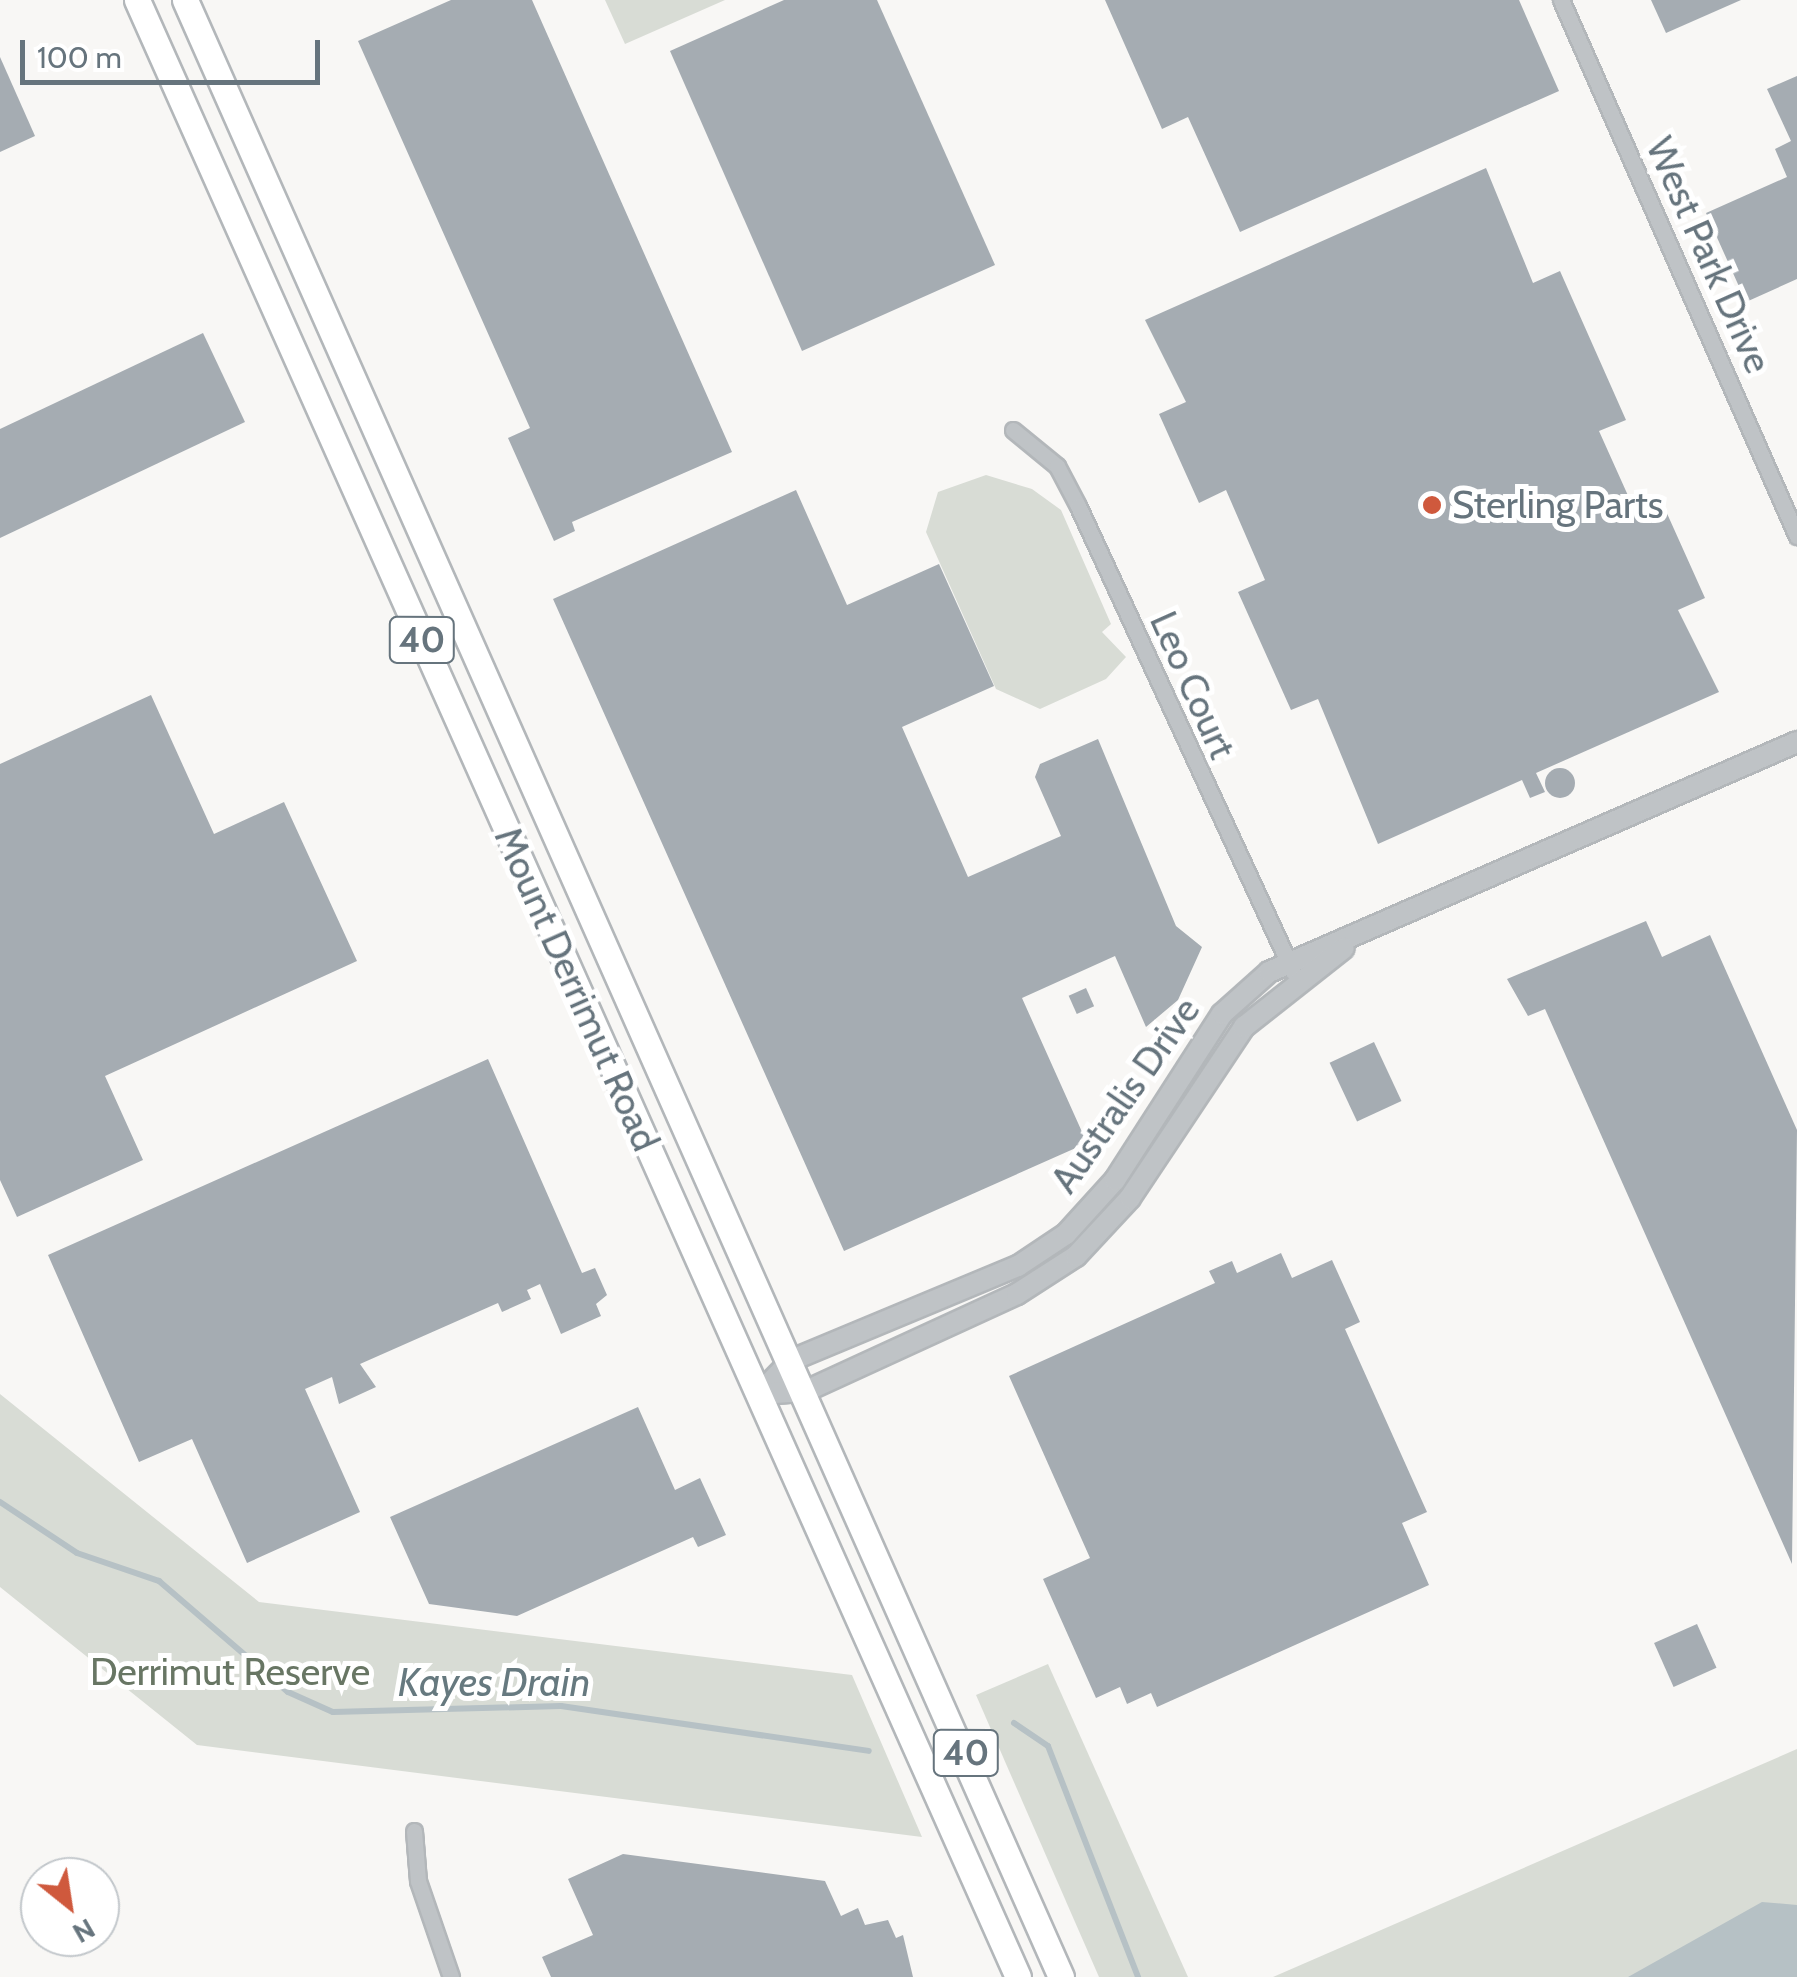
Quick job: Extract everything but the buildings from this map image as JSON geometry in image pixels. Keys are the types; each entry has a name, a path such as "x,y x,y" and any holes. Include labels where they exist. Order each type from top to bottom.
{"main road":[{"name":"Mount Derrimut Road","path":"137,0 1018,1977"},
{"name":"Mount Derrimut Road","path":"185,0 792,1360 1060,1977"}],"street":[{"name":"West Park Drive","path":"1560,0 1797,536"},
{"name":"Leo Court","path":"1013,430 1051,459 1078,506 1293,971"},
{"name":"Australis Drive","path":"792,1360 1050,1247 1116,1180 1222,1014 1293,971 1349,944 1797,742"},
{"name":"Australis Drive","path":"1712,782 1797,758"},
{"name":"Australis Drive","path":"806,1392 1018,1294 1076,1256 1130,1198 1244,1027 1293,971"},
{"path":"758,1394 792,1360"},
{"path":"758,1394 806,1392"},
{"path":"414,1831 418,1881 451,1977"}],"green space":[{"path":"605,0 725,0 625,44"},
{"path":"986,475 1032,489 1061,510 1111,624 1102,632 1126,657 1106,679 1040,709 996,689 926,532 938,492"},
{"name":"Derrimut Reserve","path":"0,1394 259,1602 852,1675 922,1837 197,1745 0,1587"},
{"path":"1048,1664 1188,1977 1099,1977 976,1695"},
{"path":"1797,1749 1797,1977 1273,1977"}],"shaded area":[{"path":"1762,1902 1797,1905 1797,1977 1628,1977"}],"waterway":[{"name":"Kayes Drain","path":"0,1502 77,1553 159,1581 288,1692 333,1712 561,1706 869,1751"},
{"name":"Kayes Drain","path":"1014,1723 1048,1746 1138,1977"}],"place":[{"name":"Sterling Parts","path":"1432,505"}]}
